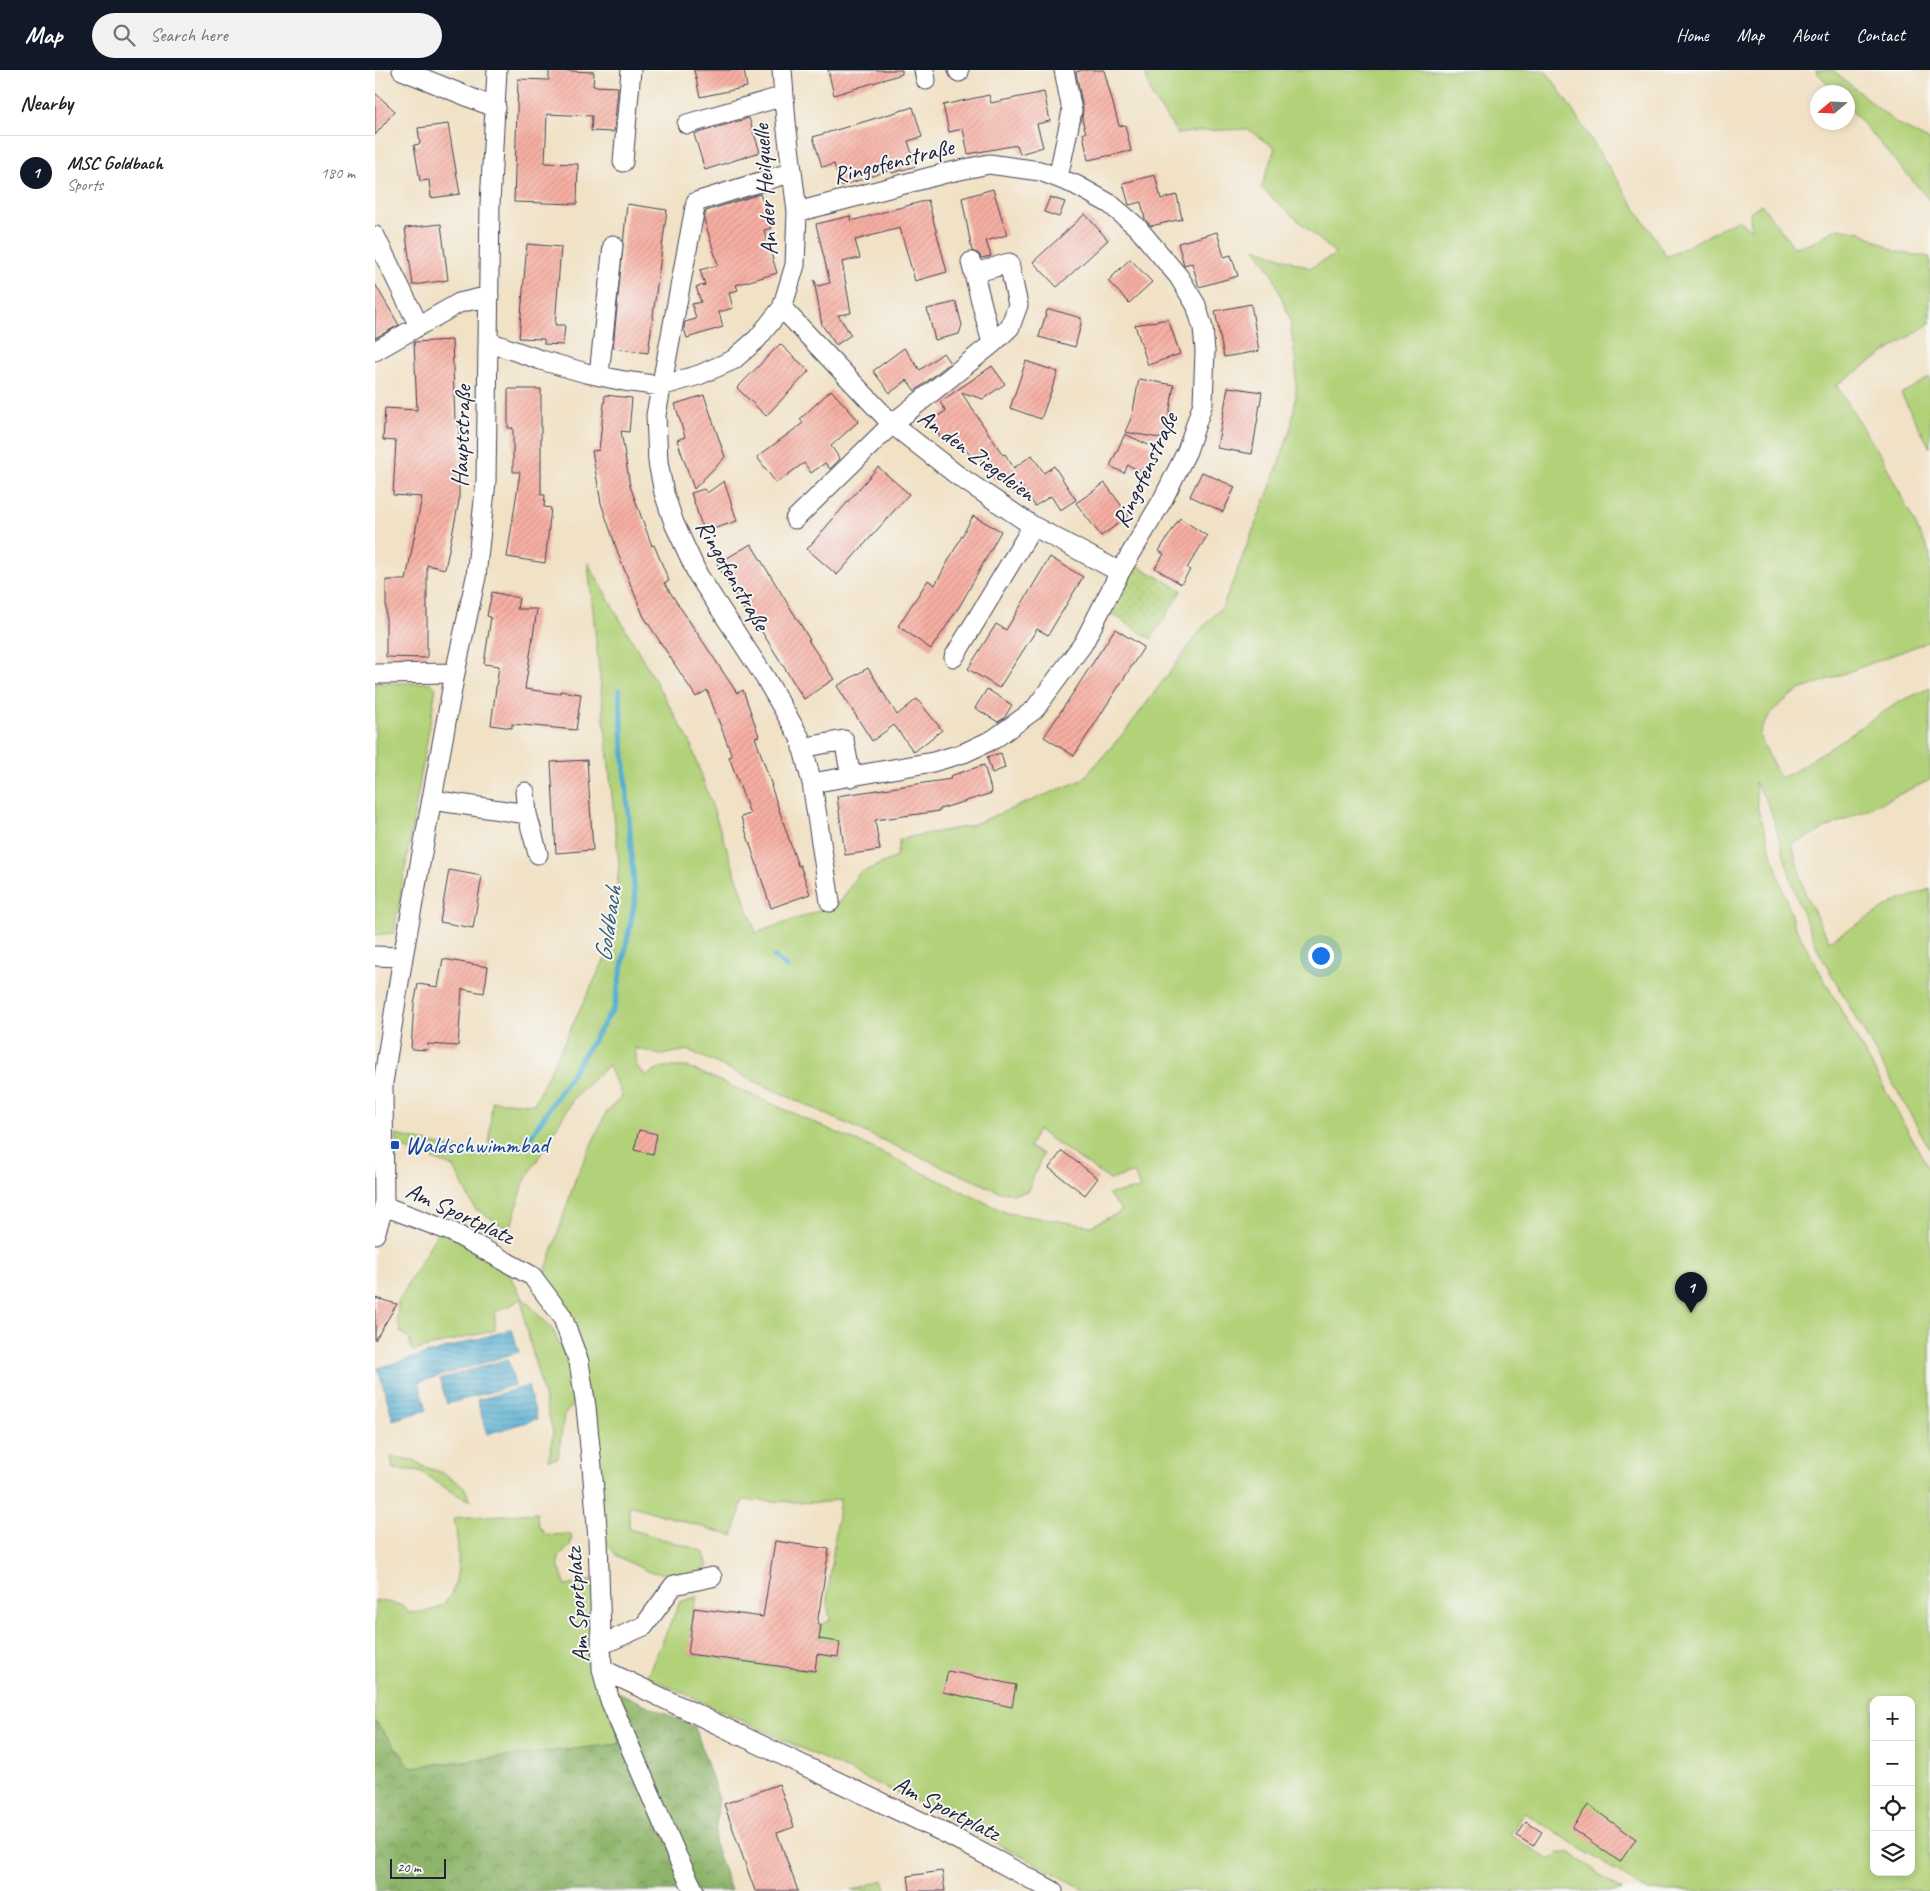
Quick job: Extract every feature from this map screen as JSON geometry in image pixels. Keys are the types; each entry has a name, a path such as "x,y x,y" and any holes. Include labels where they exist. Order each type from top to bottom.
{"street":[{"path":"402,70 496,108"},
{"name":"Hauptstraße","path":"375,1234 384,1206 383,1084 403,957 455,673 477,567 486,481 490,204 497,70"},
{"path":"623,162 631,70"},
{"name":"An der Heilquelle","path":"489,342 541,360 599,375 624,381 661,386 699,375 733,360 757,339 782,308 795,265 797,212 784,96 783,70"},
{"path":"1058,178 1072,111 1064,70"},
{"path":"687,124 784,96"},
{"name":"Ringofenstraße","path":"797,212 989,164 1040,171 1077,185 1110,204 1137,227 1179,277 1196,305 1203,328 1205,352 1203,403 1189,443 1162,501 1120,572 1083,644 1034,710 994,739 964,753 933,762 812,784"},
{"name":"Ringofenstraße","path":"792,172 696,202 655,416 658,462 664,493 674,523 698,575 767,678 800,738 812,784 829,902"},
{"path":"375,236 419,326"},
{"path":"599,375 613,245"},
{"name":"An den Ziegeleien","path":"795,519 892,424 993,344 1010,327 1018,305 1009,263 972,268 993,344"},
{"path":"375,351 459,303 489,296"},
{"name":"An den Ziegeleien","path":"782,308 892,424 957,475 1033,526 1120,572"},
{"name":"An den Ziegeleien","path":"954,657 1033,526"},
{"path":"375,674 455,673"},
{"path":"802,748 844,740 851,777"},
{"path":"525,792 527,814 538,854"},
{"path":"432,800 527,814"},
{"path":"375,956 403,957"},
{"name":"Am Sportplatz","path":"384,1206 452,1232 532,1276 561,1316 579,1362 593,1467 598,1540 602,1669 947,1834 1053,1891"},
{"path":"601,1645 644,1626 674,1585 712,1577"},
{"path":"602,1669 609,1698 694,1891"}],"green space":[{"path":"1144,70 1544,70 1552,79 1667,257 1737,220 1751,229 1750,212 1761,204 1794,247 1810,244 1838,228 1861,232 1897,252 1930,257 1930,323 1836,385 1882,457 1930,554 1930,641 1800,690 1775,709 1759,735 1780,778 1793,772 1899,702 1930,688 1930,780 1792,844 1806,896 1829,941 1893,903 1930,889 1930,1149 1819,952 1798,902 1769,805 1755,782 1758,810 1794,925 1930,1171 1930,1891 1647,1891 1524,1812 1510,1835 1550,1860 1559,1853 1571,1853 1623,1891 1088,1891 929,1808 647,1676 680,1602 698,1596 694,1608 689,1654 814,1671 817,1654 838,1657 840,1642 819,1639 821,1625 830,1620 827,1601 840,1499 822,1503 743,1500 733,1536 629,1505 629,1529 703,1551 708,1566 697,1576 649,1572 617,1556 604,1541 593,1407 547,1284 546,1270 575,1180 606,1113 622,1096 608,1065 574,1098 524,1182 510,1230 474,1208 454,1167 398,1146 396,1135 488,1156 492,1101 534,1104 611,946 619,864 588,563 690,742 756,933 839,904 858,874 896,857 900,839 969,826 1082,780 1128,728 1204,626 1223,606 1273,480 1291,428 1296,395 1296,365 1290,319 1272,273 1255,248 1310,268 1336,254 1261,188 1275,148 1247,129 1178,134 1153,98","holes":["635,1048 661,1055 688,1050 873,1136 1000,1192 1014,1194 1027,1192 1043,1154 1029,1147 1038,1130 1110,1180 1134,1172 1140,1189 1108,1194 1122,1211 1091,1226 1007,1213 872,1148 688,1067 663,1067 646,1076 637,1066"]},
{"path":"1815,70 1833,70 1851,85 1829,85"},
{"path":"1855,89 1896,123 1930,141 1930,201 1855,114"},
{"path":"1930,377 1930,448 1901,394"},
{"path":"1136,565 1182,590 1151,639 1109,612"},
{"path":"375,683 431,683 436,688 394,933 375,935"},
{"path":"439,1230 503,1264 522,1297 553,1330 568,1363 578,1399 564,1415 558,1458 549,1460 553,1432 525,1323 522,1298 495,1312 495,1330 412,1351 409,1338 401,1333 397,1320 398,1302"},
{"path":"391,1457 415,1460 424,1467 441,1472 464,1487 471,1501 453,1493 420,1471 393,1469"},
{"path":"537,1513 538,1524 546,1535 570,1534 572,1538 570,1546 559,1557 558,1565 566,1586 592,1580 620,1744 411,1767 375,1721 375,1600 402,1605 409,1613 432,1610 443,1604 450,1595 455,1583 458,1570 458,1556 454,1518"},
{"path":"600,1684 695,1727 719,1799 714,1844 731,1891 375,1891 375,1721 411,1767 620,1744"},
{"path":"883,1880 886,1891 850,1891"}],"water":[{"path":"512,1329 519,1352 419,1382 427,1410 393,1420 378,1368"},
{"path":"508,1359 515,1385 447,1404 440,1379"},
{"path":"528,1386 537,1419 487,1434 477,1400"}],"building":[{"path":"549,70 594,72 593,86 618,87 614,132 591,131 592,116 547,114 545,163 578,164 577,204 514,202 518,79 549,80"},
{"path":"694,70 744,70 747,87 700,97"},
{"path":"828,70 902,70 902,74 834,95"},
{"path":"1082,70 1104,70 1119,126 1125,125 1131,151 1088,160 1083,133 1086,133 1082,119 1083,109 1076,72"},
{"path":"1044,92 1050,121 1037,124 1043,147 1020,154 1017,145 968,154 963,129 949,132 943,105 989,95 991,103"},
{"path":"375,93 395,111 375,135"},
{"path":"913,107 922,137 908,141 916,166 892,173 891,170 841,186 834,164 822,167 813,137"},
{"path":"749,118 760,152 705,170 694,134"},
{"path":"448,124 460,194 431,198 429,180 420,181 414,145 420,144 418,128"},
{"path":"1155,175 1161,199 1177,195 1182,219 1151,226 1145,219 1141,202 1129,205 1123,183"},
{"path":"993,189 1007,235 986,241 991,256 981,258 979,254 972,251 962,198"},
{"path":"760,194 771,228 764,230 777,273 736,285 738,290 729,293 733,308 719,312 723,327 687,338 684,328 685,322 696,319 692,304 701,302 696,287 705,285 700,270 718,265 704,219 706,211"},
{"path":"1050,197 1065,202 1059,217 1044,212"},
{"path":"928,200 947,272 915,281 900,228 855,240 860,258 842,262 851,313 838,315 851,335 836,345 822,325 814,280 818,286 830,283 816,224 850,216 851,221"},
{"path":"627,204 667,210 648,353 613,348"},
{"path":"1085,214 1108,240 1057,287 1033,262"},
{"path":"441,224 448,280 413,285 405,228"},
{"path":"1217,232 1224,257 1231,255 1238,276 1199,287 1192,263 1184,265 1178,243"},
{"path":"527,244 561,247 555,325 565,325 563,345 544,344 544,339 519,338"},
{"path":"1130,259 1152,282 1129,303 1108,281"},
{"path":"375,284 399,325 375,338"},
{"path":"956,302 962,325 959,334 935,340 927,309"},
{"path":"1251,304 1259,351 1224,357 1215,311"},
{"path":"1047,310 1081,318 1075,347 1039,337"},
{"path":"1168,319 1180,354 1148,365 1135,325"},
{"path":"452,340 455,421 459,421 459,501 445,569 427,565 427,658 386,657 386,580 406,580 422,497 393,495 396,441 383,440 385,408 417,410 414,342"},
{"path":"780,344 809,371 766,416 737,388"},
{"path":"904,348 920,370 943,353 950,363 915,391 907,380 890,393 873,371"},
{"path":"1026,361 1058,372 1041,419 1010,408"},
{"path":"992,366 1005,384 983,399 961,392 1003,455 1005,454 1014,468 1032,455 1044,473 1054,466 1076,500 1060,510 1051,496 1035,506 1022,487 1014,493 1003,477 996,482 978,455 973,459 956,435 944,443 930,421 946,411 940,402"},
{"path":"1139,379 1174,385 1165,439 1125,432 1132,416"},
{"path":"1228,387 1262,392 1252,454 1217,448"},
{"path":"508,389 541,389 541,495 545,495 544,507 551,508 545,563 507,557 520,472 513,472 513,428 508,428"},
{"path":"831,390 859,421 831,446 840,459 830,469 825,463 811,473 804,463 776,483 757,457 803,423 800,419"},
{"path":"605,395 632,398 629,432 621,431 630,486 652,546 654,545 669,581 664,583 737,693 743,690 759,736 755,737 771,786 798,866 800,865 810,894 771,908 741,817 750,814 729,757 732,756 707,690 696,697 644,617 620,559 601,503 592,451 599,450"},
{"path":"704,395 725,457 694,489 677,440 685,437 675,404"},
{"path":"1125,434 1159,450 1148,475 1128,465 1124,473 1110,466"},
{"path":"878,467 909,494 837,575 807,549"},
{"path":"1202,472 1235,487 1223,512 1190,496"},
{"path":"724,481 737,521 704,532 691,493 704,489 707,493"},
{"path":"1105,483 1129,516 1101,536 1076,503"},
{"path":"973,516 1001,531 961,604 931,649 898,626 928,580 935,585"},
{"path":"1180,518 1207,536 1187,568 1190,570 1181,584 1155,568 1164,554 1159,551"},
{"path":"751,544 810,640 808,640 834,679 804,699 752,616 749,618 717,564"},
{"path":"1050,557 1083,577 1048,635 1037,629 999,688 968,669 996,624 1006,630"},
{"path":"492,592 519,598 517,609 537,609 525,689 560,694 560,691 581,694 576,730 512,724 512,728 491,725 499,666 484,664 491,617 487,616"},
{"path":"1115,629 1144,647 1074,756 1044,737"},
{"path":"868,668 897,715 917,699 942,730 914,752 894,725 872,741 837,686"},
{"path":"987,689 1012,705 1004,718 998,722 975,708"},
{"path":"1001,753 1005,768 992,773 987,757"},
{"path":"587,760 593,850 556,853 551,762"},
{"path":"984,765 992,793 940,809 940,811 875,820 880,850 845,855 837,796 951,779 950,776"},
{"path":"449,870 482,876 473,928 440,922"},
{"path":"443,959 488,967 484,993 462,989 458,1046 428,1044 427,1050 411,1049 414,1005 418,984 438,987"},
{"path":"639,1130 657,1134 653,1154 634,1150"},
{"path":"1062,1151 1098,1178 1085,1195 1049,1168"},
{"path":"375,1298 397,1304 375,1340"},
{"path":"775,1541 829,1549 817,1625 821,1625 819,1639 840,1642 838,1657 817,1654 815,1671 688,1654 694,1608 763,1617"},
{"path":"948,1671 1016,1685 1012,1707 943,1692"},
{"path":"779,1784 794,1827 777,1833 798,1891 755,1891 724,1804"},
{"path":"1588,1805 1636,1839 1620,1862 1572,1828"},
{"path":"1526,1822 1542,1832 1533,1846 1517,1836"},
{"path":"942,1871 945,1891 910,1891 908,1876"}],"waterway":[{"name":"Goldbach","path":"530,1138 614,1008 635,900 619,690"},
{"path":"774,957 787,967"}],"place":[{"name":"Waldschwimmbad","path":"395,1145"},
{"name":"MSC Goldbach","path":"1691,1313"}]}
